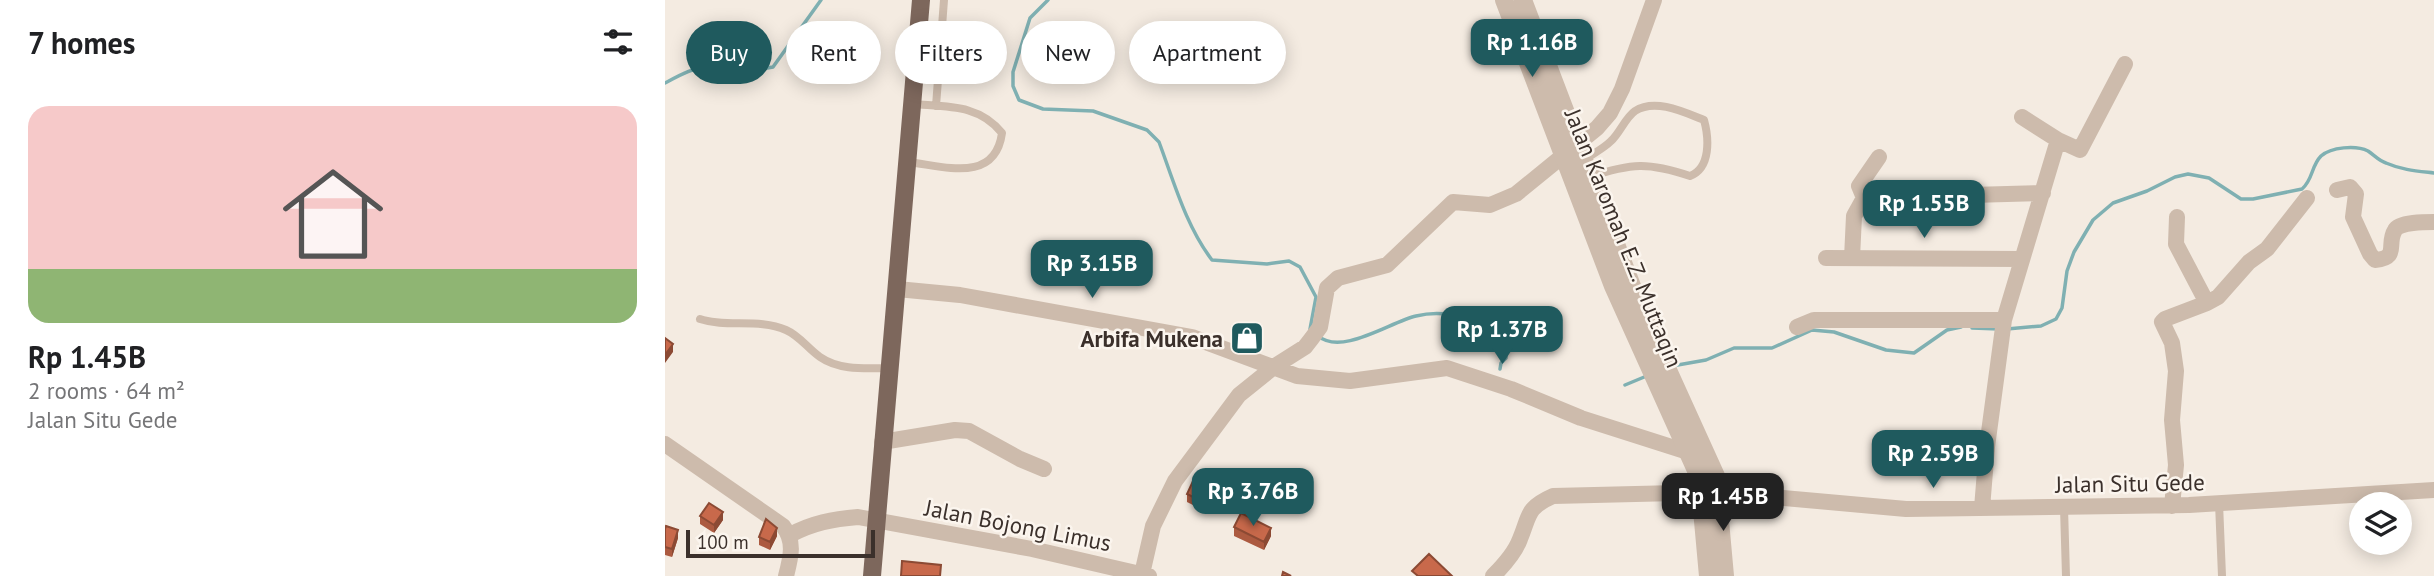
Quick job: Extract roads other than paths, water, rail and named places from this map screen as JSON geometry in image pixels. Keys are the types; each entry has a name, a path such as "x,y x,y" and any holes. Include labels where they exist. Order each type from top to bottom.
{"main road":[{"path":"872,576 921,0"}],"street":[{"name":"Jalan Karomah E.Z. Muttaqin","path":"1504,0 1579,159 1613,286 1648,347"},
{"name":"Jalan Karomah E.Z. Muttaqin","path":"1523,0 1687,452 1709,493"},
{"path":"1146,575 1153,526 1175,481 1238,395 1305,347 1316,333 1327,288 1338,278 1387,265 1453,202 1490,205 1516,194 1579,159 1597,128 1610,113 1622,89 1654,0"},
{"path":"2022,117 2058,140 2080,150 2125,64"},
{"path":"1982,508 1987,447 2003,328 2058,140"},
{"path":"1864,198 1859,186 1879,157"},
{"path":"2337,190 2350,187 2355,194 2353,217 2375,260 2385,259 2389,255 2397,227 2434,222"},
{"path":"1864,198 2043,192"},
{"path":"1852,258 1854,216 1864,198"},
{"path":"2172,506 2176,466 2172,420 2176,371 2172,343 2162,322 2218,297 2249,262 2267,249 2307,198"},
{"path":"2177,217 2176,244 2207,303"},
{"path":"1826,258 2021,259"},
{"path":"897,289 960,295 1192,337 1297,376 1350,381 1447,368 1511,389 1581,418 1709,458"},
{"path":"1797,327 1814,320 2003,328"},
{"name":"Jalan Karomah E.Z. Muttaqin","path":"1661,377 1709,458 1716,476 1709,493"},
{"path":"882,442 955,430 969,431 1044,469"},
{"path":"665,444 783,526 790,535 791,553 786,576"},
{"name":"Jalan Situ Gede","path":"1493,576 1520,541 1528,512 1538,503 1553,496 1709,493 1906,509 2172,506 2434,490"},
{"path":"1708,576 1709,493"},
{"path":"1709,493 1725,576"},
{"name":"Jalan Bojong Limus","path":"790,535 831,519 858,517 1033,549 1146,575"}],"lane":[{"path":"936,106 944,0"},
{"path":"908,162 969,169 989,163 999,146 1002,133 992,121 974,110 912,103"},
{"path":"1648,106 1686,112 1704,120 1708,135 1704,165 1698,173 1691,176 1660,166 1633,166 1579,159 1611,141 1635,112 1648,106"},
{"path":"700,319 713,323 751,322 786,330 822,359 848,368 890,368"},
{"path":"2219,503 2222,576"},
{"path":"2064,507 2066,576"}],"waterway":[{"path":"665,83 705,67 773,67 821,0"},
{"path":"1048,0 1030,18 1013,72 1013,86 1019,100 1043,109 1093,111 1147,130 1159,142 1188,218 1212,260 1267,264 1289,261 1300,267 1316,297 1310,329 1312,331"},
{"path":"2007,329 2041,326 2056,319 2062,308 2067,271 2074,252 2093,220 2113,203 2175,177 2188,174 2209,178 2241,199 2253,199 2302,189 2321,156 2337,149 2350,148 2363,149 2381,161 2398,167 2434,173"},
{"path":"1318,336 1328,341 1353,340 1416,316 1452,315 1475,322 1506,343 1506,358 1500,369"},
{"path":"1672,366 1706,360 1734,348 1772,348 1812,330 1834,332 1886,350 1914,353 1947,330 1961,327"},
{"path":"1972,328 1999,329"},
{"path":"1625,385 1649,375"}],"place":[{"name":"Arbifa Mukena","path":"1247,338"}]}
